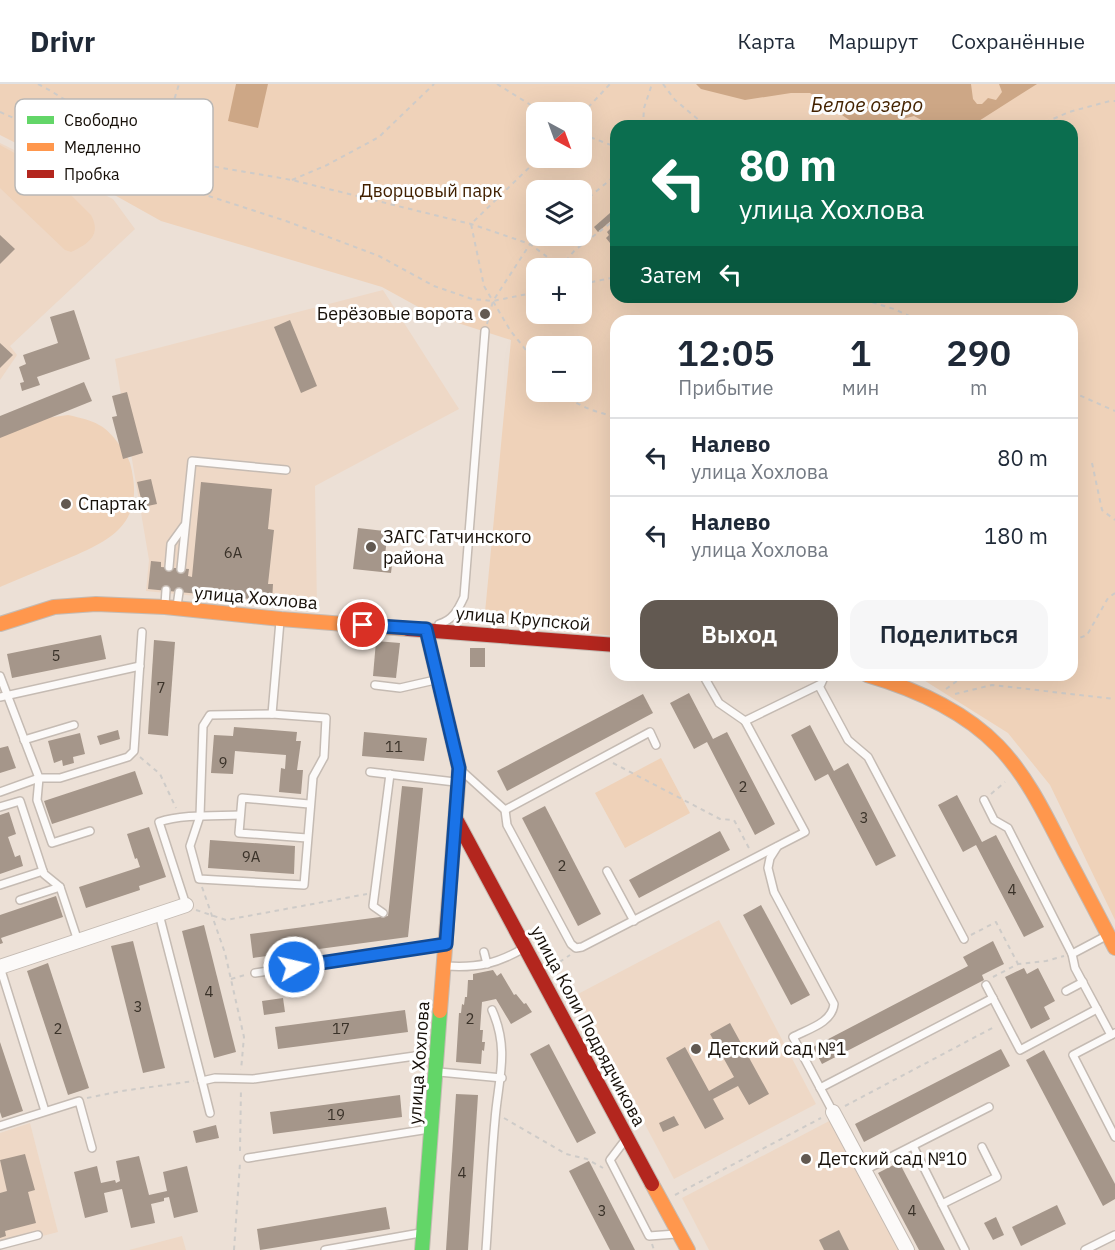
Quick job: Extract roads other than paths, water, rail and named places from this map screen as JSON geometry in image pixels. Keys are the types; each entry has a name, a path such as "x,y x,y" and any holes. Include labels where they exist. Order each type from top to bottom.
{"street":[{"name":"улица Хохлова","path":"0,624 34,612 76,604 171,608 280,619 426,629 458,775 422,1250"},
{"name":"улица Крупской","path":"426,629 610,644"},
{"path":"886,681 932,700 980,730 1011,761 1044,814 1115,948"},
{"name":"улица Коли Подрядчикова","path":"456,819 688,1250"},
{"path":"453,863 464,853 469,853 478,860"},
{"path":"0,967 186,905"},
{"path":"833,1112 907,1250"}],"lane":[{"path":"426,629 448,621 456,613 464,597 485,331"},
{"path":"181,569 192,461 286,470"},
{"path":"169,567 171,544 185,524"},
{"path":"166,590 171,608"},
{"path":"171,608 179,592"},
{"path":"272,714 280,619"},
{"path":"0,792 39,778 60,778 128,757 134,751 142,632"},
{"path":"3,696 140,666"},
{"path":"0,676 3,696 39,778 37,800 52,843 90,831"},
{"path":"375,686 400,688 438,679"},
{"path":"370,772 458,775 505,810 507,825 570,944 576,948 582,947 806,832 745,721 719,703 706,681"},
{"path":"745,721 819,686 822,681"},
{"path":"819,686 848,740 868,757 964,939"},
{"path":"272,714 326,718 324,757 313,777 309,804 304,885 199,879 190,846 200,816 203,726 210,715 272,714"},
{"path":"24,740 74,725"},
{"path":"505,810 650,732 656,745"},
{"path":"384,913 374,906 390,774"},
{"path":"307,838 239,833 240,815 242,798 309,804"},
{"path":"984,800 994,820 1008,828 1072,954 1083,982 1113,1034 1072,1055 1115,1137"},
{"path":"0,807 20,801 44,874 60,887 78,941"},
{"path":"186,905 159,822 200,816 240,815"},
{"path":"777,847 770,858 768,868 774,892 834,1004 829,1018 793,1037 833,1112"},
{"path":"0,885 43,871"},
{"path":"607,871 634,921"},
{"path":"20,900 60,887"},
{"path":"159,914 210,1113"},
{"path":"1072,954 1108,934"},
{"path":"255,973 446,944"},
{"path":"445,966 464,967 487,964 510,956 526,947"},
{"path":"484,952 487,964"},
{"path":"0,967 45,1111"},
{"path":"1066,991 1083,982"},
{"path":"986,985 1020,1050 1097,1009"},
{"path":"820,1088 993,998"},
{"path":"486,1250 496,1113 502,1078 498,1025 492,1010"},
{"path":"202,1081 215,1078 253,1079 438,1053"},
{"path":"436,1072 502,1078"},
{"path":"0,1126 79,1101 92,1148"},
{"path":"865,1170 989,1107"},
{"path":"248,1158 432,1129"},
{"path":"627,1137 610,1160 649,1236 679,1234"},
{"path":"912,1146 965,1250"},
{"path":"942,1204 997,1177 982,1147"},
{"path":"325,1250 423,1232"},
{"path":"0,1245 38,1235"},
{"path":"1085,1250 1115,1235"}],"water":[{"path":"236,84 268,84 258,128 228,121"},
{"name":"Белое озеро","path":"696,84 971,84 973,99 977,104 982,104 988,98 996,100 1002,92 999,84 1037,84 980,120 921,120 914,116 899,120 849,120 810,93 791,93 745,100 701,89"}],"place":[{"name":"Берёзовые ворота","path":"485,314"},
{"name":"Спартак","path":"66,504"},
{"name":"ЗАГС Гатчинского района","path":"371,547"},
{"name":"Детский сад №1","path":"696,1049"},
{"name":"Детский сад №10","path":"806,1159"}],"park label":[{"name":"Дворцовый парк","path":"431,191"}]}
